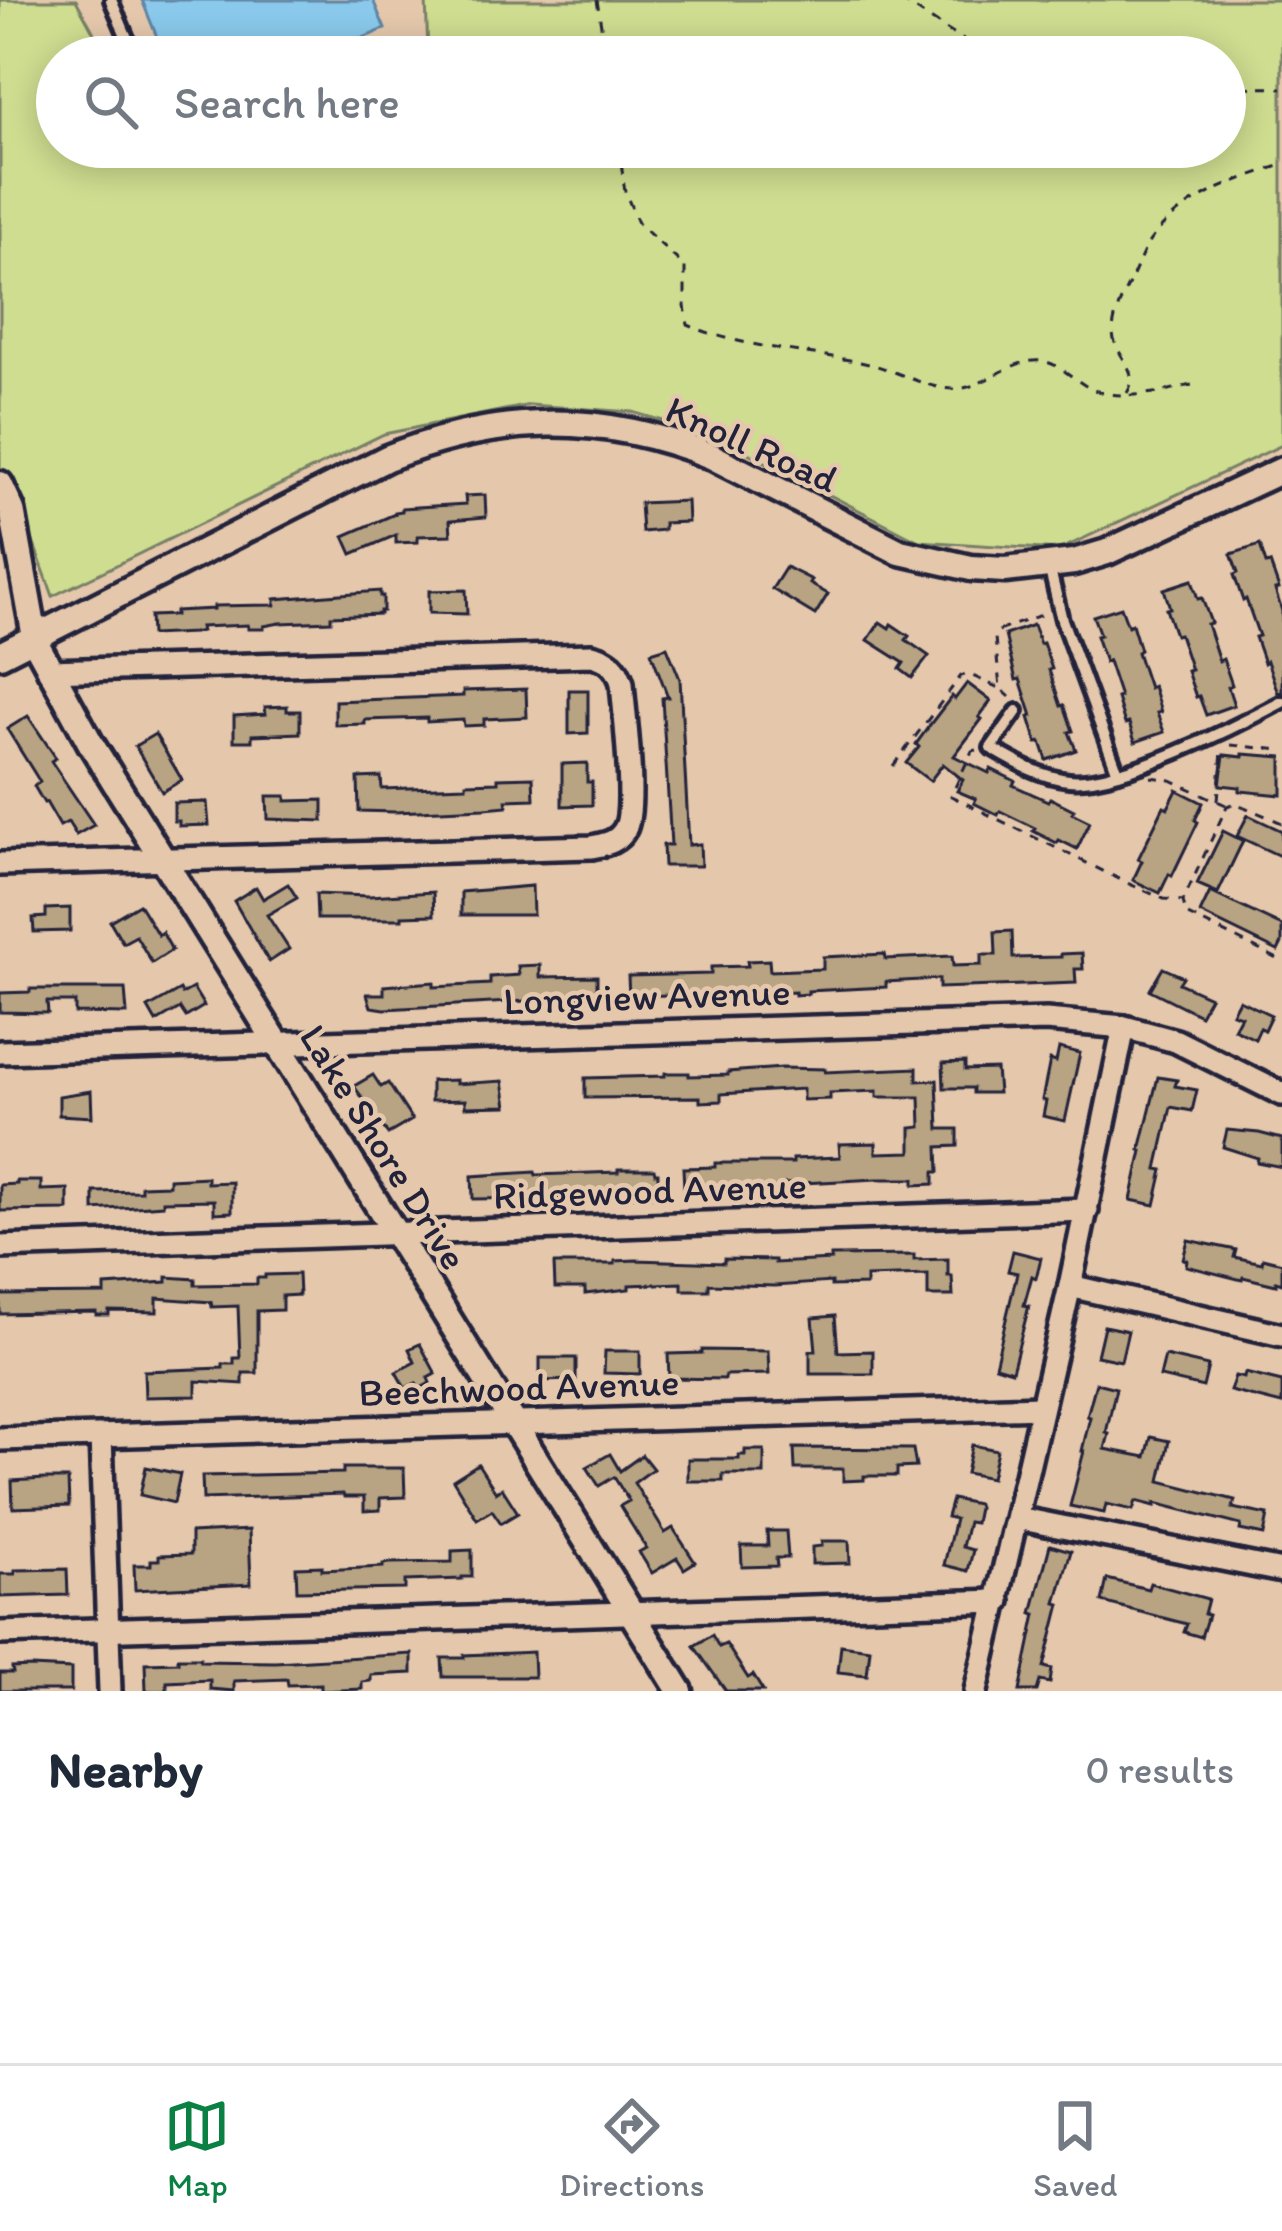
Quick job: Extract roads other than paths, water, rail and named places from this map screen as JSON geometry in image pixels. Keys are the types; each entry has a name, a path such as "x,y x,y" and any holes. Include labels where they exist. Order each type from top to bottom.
{"street":[{"name":"Knoll Road","path":"0,655 387,458 452,435 523,423 596,424 679,443 899,552 988,569 1049,566 1107,553 1282,470"},
{"name":"Lake Shore Drive","path":"0,484 12,510 34,638 49,671 274,1042 680,1691"},
{"path":"0,864 592,848 619,837 630,818 622,683 611,663 592,655 49,671"},
{"name":"Longview Avenue","path":"0,1052 1046,1021 1124,1027 1176,1041 1282,1094"},
{"path":"976,1691 1087,1210 1124,1027"},
{"name":"Ridgewood Avenue","path":"0,1247 1087,1210"},
{"path":"1070,1286 1282,1335"},
{"name":"Beechwood Avenue","path":"0,1439 1040,1407"},
{"path":"101,1436 110,1691"},
{"path":"1017,1518 1282,1571"},
{"path":"0,1633 999,1601"}],"lane":[{"path":"111,0 126,36"},
{"path":"1049,566 1059,609 1118,773"},
{"path":"1017,711 991,748 1022,766 1070,780 1093,781 1214,735 1282,701"}],"water":[{"path":"142,0 373,0 385,29 368,36 157,36"}]}
